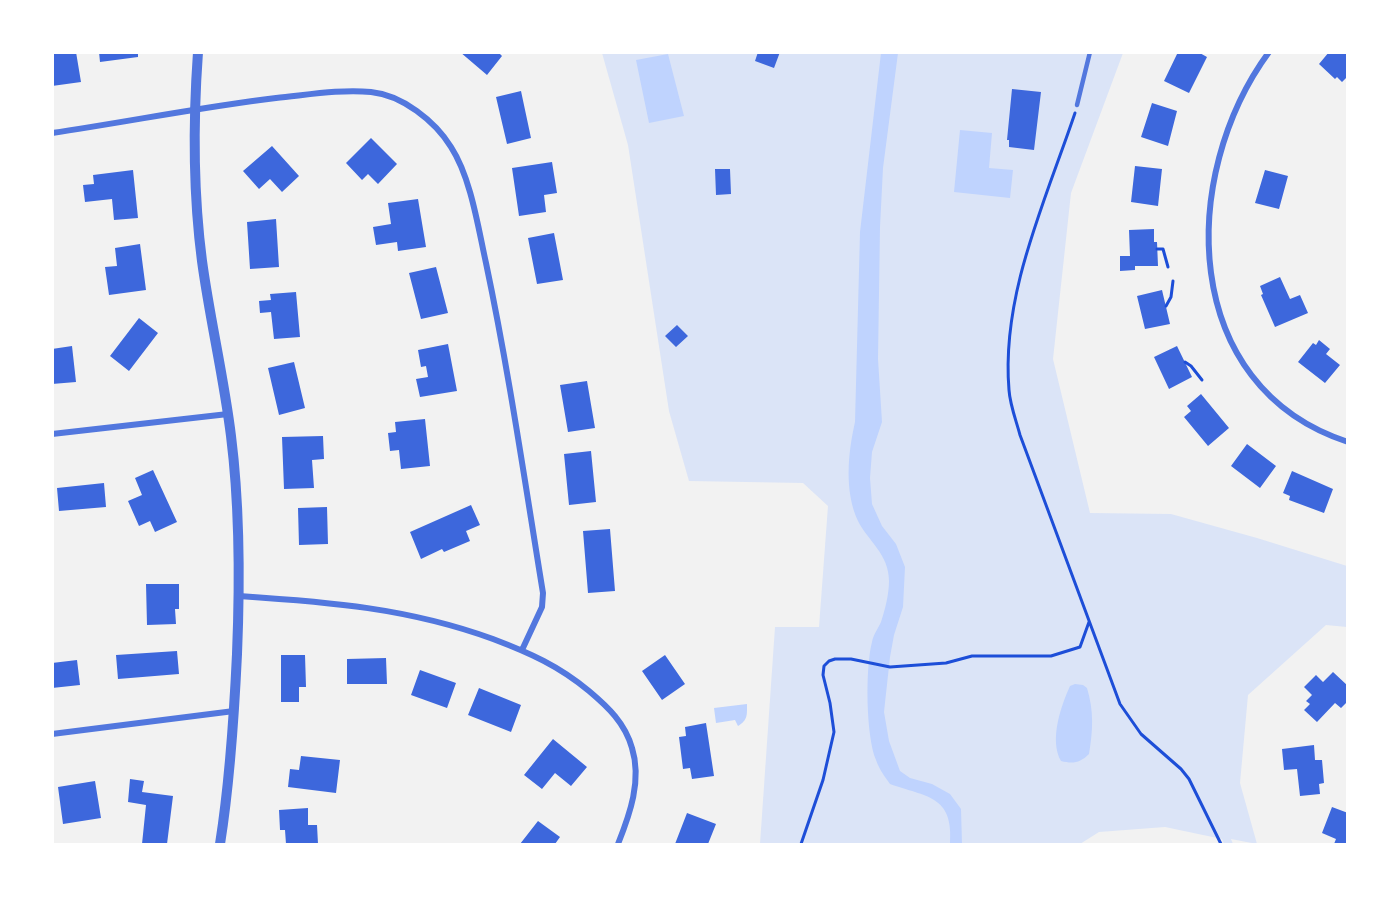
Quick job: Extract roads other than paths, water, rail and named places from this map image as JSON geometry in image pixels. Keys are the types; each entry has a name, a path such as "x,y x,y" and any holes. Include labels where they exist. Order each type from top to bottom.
{"street":[{"path":"198,52 194,110 197,218 202,262 228,414 237,509 239,596 234,711 227,797 220,844"},
{"path":"1269,52 1256,69 1238,101 1224,136 1215,169 1209,223 1209,258 1213,292 1230,342 1244,366 1262,389 1306,424 1347,442"},
{"path":"52,133 194,110 327,92 372,92 393,98 406,105 440,132 451,147 466,179 501,334 543,593 542,607 522,650"},
{"path":"52,434 228,414"},
{"path":"239,596 326,602 393,611 457,626 522,650 544,660 573,678 614,713 633,748 635,787 631,811 618,844"},
{"path":"52,734 234,711"}],"lane":[{"path":"1077,105 1090,52"}],"water":[{"path":"881,53 898,53 883,168 880,227 878,359 882,422 872,452 870,478 872,504 882,526 896,544 905,567 903,607 890,657 884,712 889,741 900,771 910,778 932,784 950,794 961,809 962,844 950,844 947,816 935,800 890,784 876,760 868,719 870,654 873,637 881,622 888,597 889,581 882,555 858,521 851,497 849,472 855,422 860,232"},
{"path":"668,54 684,116 649,123 636,60"},
{"path":"960,130 992,133 989,168 1013,170 1010,198 954,192"},
{"path":"1075,684 1087,688 1091,705 1092,729 1089,754 1076,762 1061,761 1056,733 1060,713 1070,686"},
{"path":"747,704 744,722 738,726 735,720 716,723 714,708"}]}
